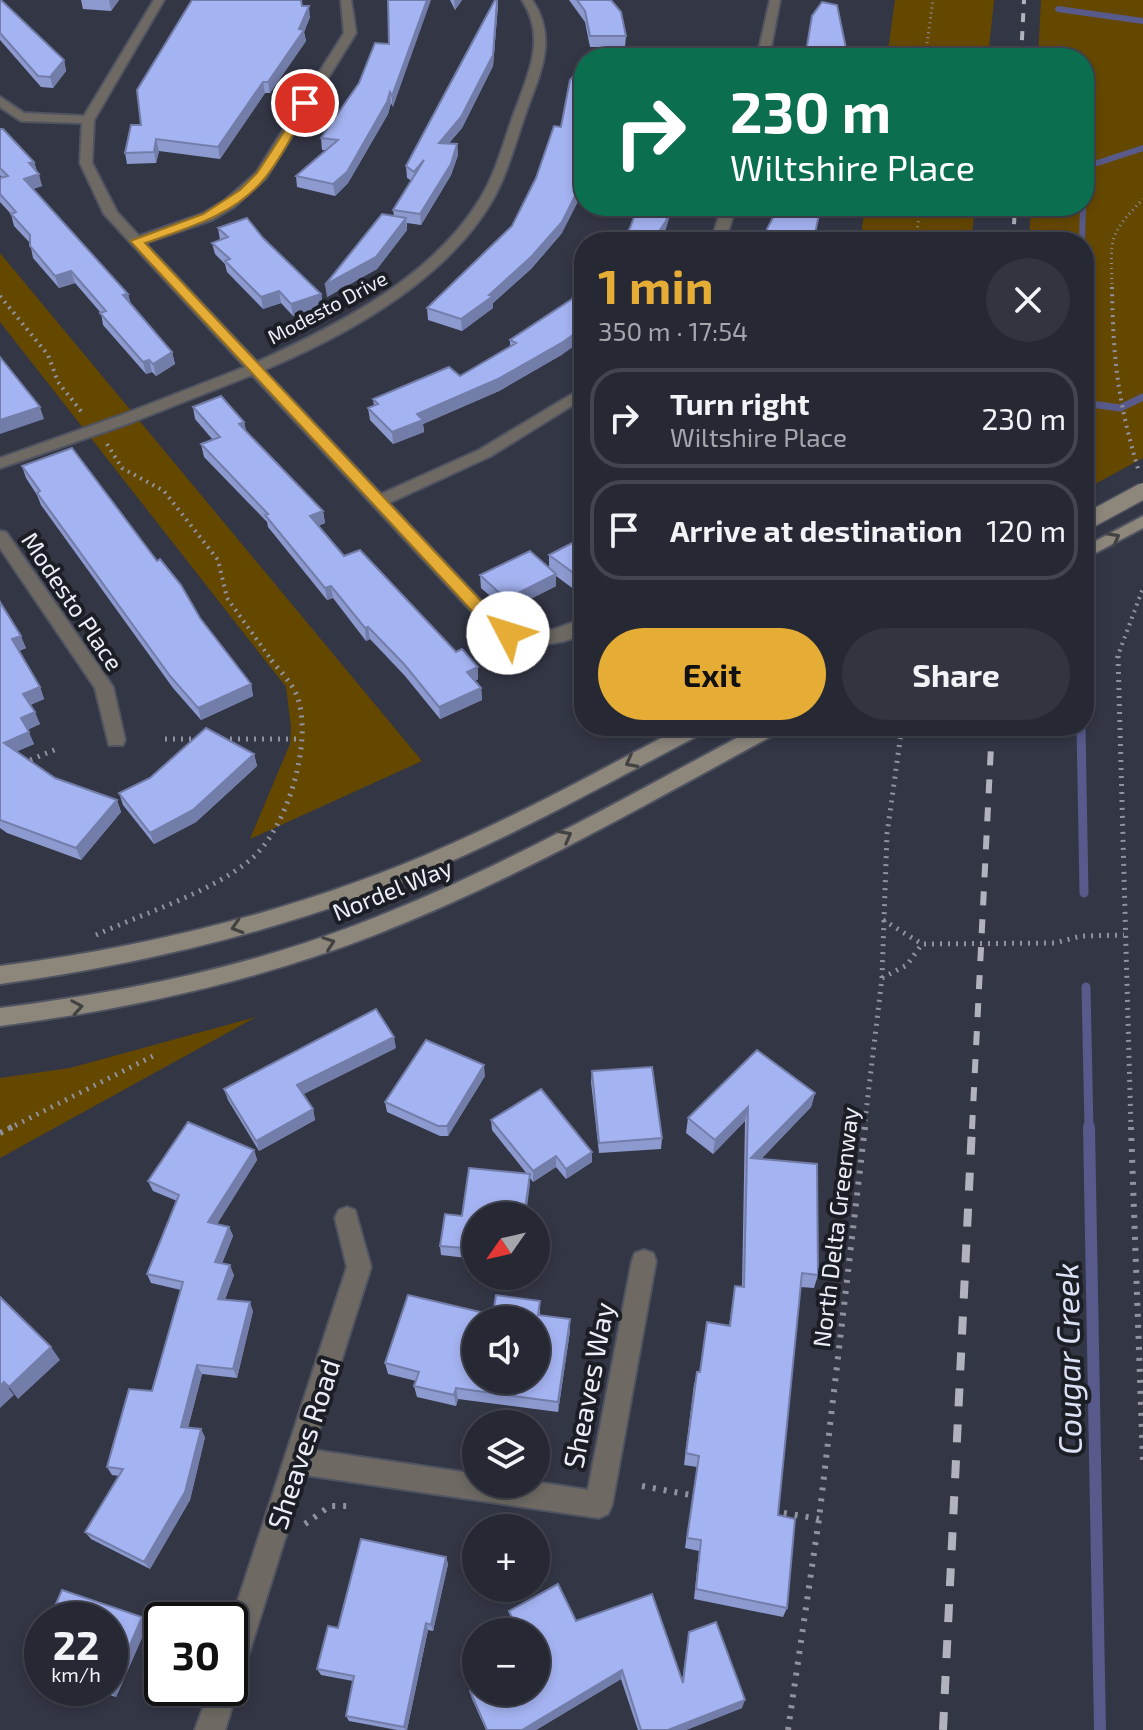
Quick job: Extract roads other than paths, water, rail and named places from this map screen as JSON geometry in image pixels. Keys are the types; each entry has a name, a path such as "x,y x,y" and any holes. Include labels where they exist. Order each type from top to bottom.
{"main road":[{"path":"1094,516 1141,483"},
{"path":"1094,548 1143,521"},
{"name":"Nordel Way","path":"0,975 134,955 213,935 342,894 402,872 516,822 681,736"},
{"name":"Nordel Way","path":"0,1017 137,997 230,975 323,945 484,879 755,736"}],"street":[{"path":"159,0 88,120 86,163 92,182 111,214 491,622 508,633 537,639 558,637 574,630"},
{"path":"137,241 207,217 229,204 261,175 350,33 346,0"},
{"name":"Modesto Drive","path":"0,463 175,401 253,369 402,290 464,231 484,203 501,166 543,48 541,25 527,0"},
{"path":"765,48 775,0"},
{"path":"0,101 21,117 88,120"},
{"path":"379,501 485,453 574,398"},
{"name":"Modesto Place","path":"0,536 104,687 116,740"},
{"name":"Sheaves Road","path":"248,1614 359,1267 347,1218"},
{"name":"Sheaves Way","path":"298,1461 599,1505 644,1261"},
{"path":"210,1730 218,1706"}],"waterway":[{"path":"1058,9 1143,21"},
{"name":"Cougar Creek","path":"1094,164 1143,148"},
{"name":"Cougar Creek","path":"1082,232 1083,216"},
{"path":"1094,404 1120,408 1143,397"},
{"name":"Cougar Creek","path":"1081,736 1084,893"},
{"name":"Cougar Creek","path":"1086,987 1089,1129"},
{"name":"Cougar Creek","path":"1089,1127 1100,1730"}],"railway":[{"path":"1022,48 1024,0"},
{"path":"1014,216 1014,232"},
{"path":"972,1129 992,736"},
{"path":"943,1730 972,1127"}]}
